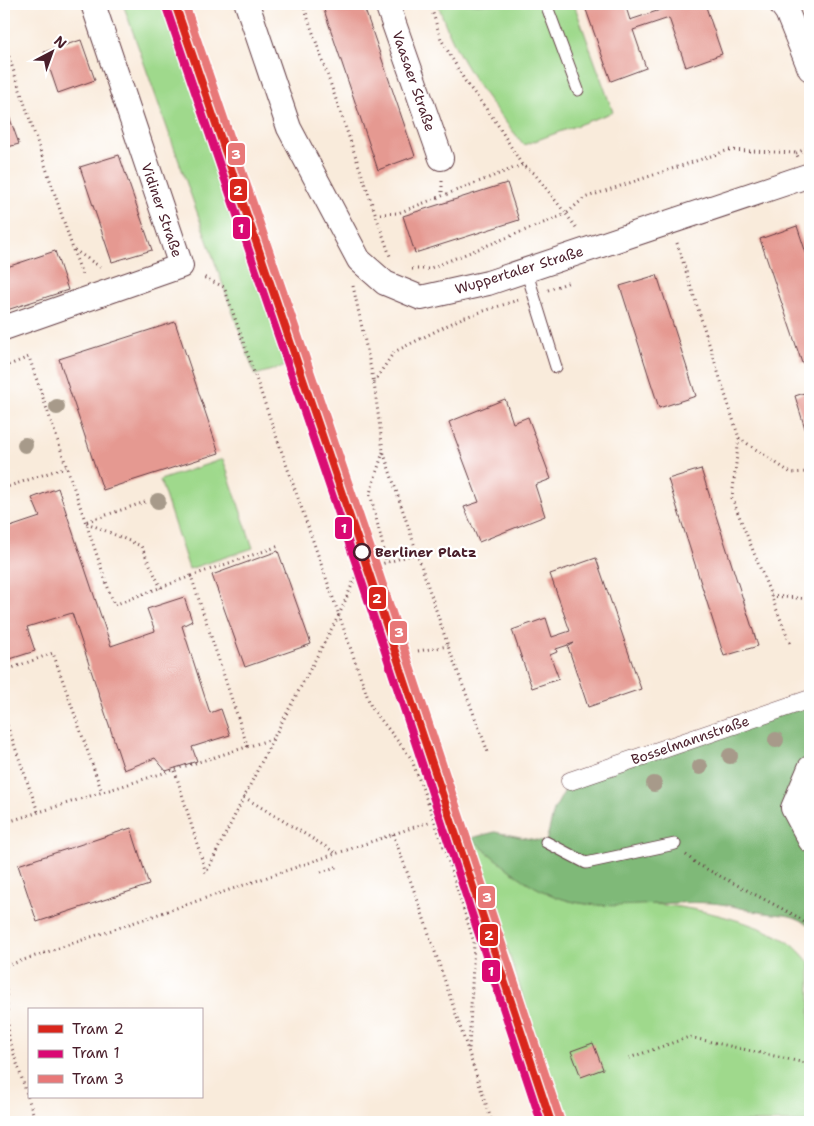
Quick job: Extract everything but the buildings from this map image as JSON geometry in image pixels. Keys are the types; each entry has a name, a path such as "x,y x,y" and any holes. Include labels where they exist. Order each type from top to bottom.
{"street":[{"name":"Vidiner Straße","path":"4,328 181,266 93,4"},
{"name":"Wuppertaler Straße","path":"247,4 289,128 359,260 385,283 421,298 488,283 808,176"},
{"name":"Vaasaer Straße","path":"387,4 441,158"},
{"path":"781,4 787,12 810,69"},
{"name":"Bosselmannstraße","path":"570,780 810,699"},
{"path":"810,768 793,808 810,840"}],"lane":[{"path":"546,4 578,90"},
{"path":"526,270 556,367"},
{"path":"546,842 586,863 675,844"}],"path":[{"path":"302,4 390,255 396,260"},
{"path":"430,4 442,39 465,81 496,122 522,165 534,173 566,214"},
{"path":"4,42 90,298"},
{"path":"407,269 428,269 566,214 584,198 729,150 796,153 810,147"},
{"path":"796,153 808,176"},
{"path":"380,214 398,213 522,165"},
{"path":"668,246 686,240"},
{"path":"677,242 739,438 732,498 790,642"},
{"path":"73,249 128,285"},
{"path":"181,266 224,287 372,707 411,758 428,803 474,942 468,1053"},
{"path":"351,279 374,383 384,451 448,646 488,752"},
{"path":"374,383 394,352 462,318 578,279"},
{"path":"4,367 29,357 114,605 279,546"},
{"path":"739,438 790,473 810,472"},
{"path":"384,451 370,493 387,563"},
{"path":"4,488 66,467"},
{"path":"85,522 145,502"},
{"path":"85,522 141,546 161,588"},
{"path":"175,771 206,873 273,739 339,615 358,572 418,553"},
{"path":"191,576 248,748"},
{"path":"771,596 810,599"},
{"path":"418,651 448,646"},
{"path":"4,670 53,654 102,792"},
{"path":"4,716 38,812"},
{"path":"4,823 273,739"},
{"path":"244,797 336,853"},
{"path":"6,966 429,822"},
{"path":"393,834 416,894 492,1122"},
{"path":"675,844 697,864 796,916 810,926"},
{"path":"321,872 339,866"},
{"path":"4,960 6,966 9,1040 28,1098"},
{"path":"629,1058 689,1037 810,1064"},
{"path":"28,1098 36,1122"}],"green space":[{"path":"123,4 175,4 296,363 255,375"},
{"path":"438,4 574,4 613,112 524,145 474,79 454,44"},
{"path":"223,459 253,548 189,569 160,480"},
{"path":"810,699 810,768 793,808 810,840 810,926 788,916 718,904 605,906 570,901 543,891 517,876 471,838 495,832 546,842 554,810 570,781"},
{"path":"471,838 493,857 529,883 570,901 590,904 649,904 682,907 756,926 792,945 810,963 810,1122 564,1122"}],"tram line":[{"name":"2","path":"175,4 367,567 551,1122"},
{"name":"3","path":"185,4 376,564 560,1119"},
{"name":"1","path":"166,7 358,570 541,1122"}],"place":[{"name":"Berliner Platz","path":"362,552"}]}
